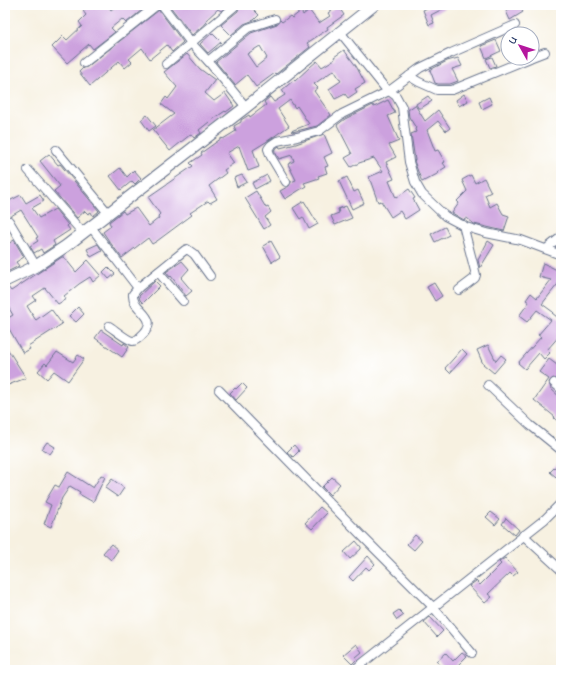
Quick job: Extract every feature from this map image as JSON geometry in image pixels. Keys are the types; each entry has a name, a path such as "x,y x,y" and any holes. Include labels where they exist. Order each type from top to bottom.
{"street":[{"path":"84,63 157,5"},
{"path":"162,5 191,43 246,107"},
{"path":"5,281 36,266 66,246 246,107 374,5"},
{"path":"166,64 234,7"},
{"path":"208,61 248,28 276,19"},
{"path":"340,32 385,88 396,96 402,106 409,162 415,182 422,194 445,216 463,225 486,233 521,240 561,255"},
{"path":"286,182 271,157 268,149 271,145 277,141 296,138 319,131 342,114 389,91 420,68 500,32"},
{"path":"540,54 545,52"},
{"path":"409,76 437,90 452,90 511,66"},
{"path":"56,150 108,213"},
{"path":"28,170 87,230 138,288"},
{"path":"9,221 36,266"},
{"path":"458,290 475,278 476,275 463,225"},
{"path":"546,249 561,237"},
{"path":"109,326 131,341 136,340 147,330 149,327 147,318 133,298 133,294 138,288 187,249 194,254 210,276"},
{"path":"158,272 183,301"},
{"path":"488,385 530,425 561,450"},
{"path":"219,390 433,607 472,652"},
{"path":"354,670 544,519 561,503"},
{"path":"523,535 561,570"}],"building":[{"path":"89,5 106,5 111,10 117,5 148,5 126,23 122,19 111,28 115,32 93,49 89,44 67,63 52,47 63,36 67,40 82,26 79,22 86,15 83,11"},
{"path":"169,5 228,5 221,11 218,9 206,20 207,22 192,35"},
{"path":"239,5 255,5 252,8 259,15 254,20 244,24 231,35 221,25 238,11"},
{"path":"433,5 450,5 431,15 434,23 429,25 423,10"},
{"path":"518,5 523,12 510,20 506,11"},
{"path":"338,6 344,15 327,27 328,29 307,43 310,47 276,74 275,73 256,87 247,75 235,85 216,62 251,33 277,24 280,20 282,22 290,16 292,18 301,11 303,15 309,10 319,23 330,16 328,13","holes":["260,46 267,58 256,67 247,54"]},
{"path":"159,10 183,42 172,52 167,45 150,59 142,48 129,59 132,62 125,68 119,61 90,86 79,72"},
{"path":"212,33 221,42 208,53 200,44"},
{"path":"496,40 500,51 486,58 481,46"},
{"path":"344,50 356,66 365,83 355,89 357,92 348,98 345,94 335,99 329,89 341,81 334,70 314,84 318,88 314,91 331,115 317,126 292,132 291,131 309,124 297,106 295,108 290,100 278,109 289,126 253,150 259,167 248,171 239,146 227,153 234,163 224,170 226,173 209,186 217,199 210,203 208,201 190,213 192,215 157,241 152,244 148,238 122,258 103,232 111,226 109,222 123,211 125,214 136,208 149,226 159,218 158,216 160,214 148,197 193,166 190,163 202,155 201,153 222,138 223,139 236,131 234,126 249,115 250,117 266,105 264,102 270,97 274,102 285,95 282,90 294,80 295,81 317,61 322,67 335,59 334,57"},
{"path":"187,54 200,69 215,80 205,93 214,101 225,93 234,106 199,130 201,133 194,138 191,134 170,151 153,130 174,114 161,104 166,97 168,99 177,87 164,72"},
{"path":"492,57 496,66 490,68 486,59"},
{"path":"458,58 462,66 452,69 458,81 450,84 435,83 430,70 447,61"},
{"path":"464,94 468,101 459,106 456,100"},
{"path":"428,96 432,101 421,108 418,108 416,104"},
{"path":"489,97 492,104 482,109 479,102"},
{"path":"388,100 395,113 388,116 399,141 389,145 396,157 386,162 394,179 389,181 396,198 409,189 415,198 413,199 419,210 405,219 400,211 391,217 381,201 378,202 369,177 383,171 374,158 351,167 345,158 352,154 337,125 345,119 373,105 374,107"},
{"path":"415,105 425,121 438,110 450,128 446,131 438,121 427,130 435,151 438,150 445,162 443,163 446,167 438,172 439,173 422,182 414,161 411,134 416,132 416,128 409,117 408,110"},
{"path":"147,115 156,126 149,131 141,120"},
{"path":"324,134 332,153 324,157 328,166 325,167 327,173 318,176 319,178 304,183 306,186 285,199 280,191 296,180 288,164 294,161 292,155 279,159 274,150 279,146 280,148 296,144"},
{"path":"49,154 58,165 60,164 99,211 93,216 91,212 88,214 85,211 77,218 54,191 60,186 40,161"},
{"path":"120,168 127,177 134,170 141,178 135,184 132,181 121,190 110,176"},
{"path":"242,175 247,182 237,187 234,178"},
{"path":"267,175 270,181 255,189 252,183"},
{"path":"471,175 475,183 484,178 491,192 485,195 490,207 497,203 503,214 509,216 504,231 474,224 467,218 464,220 452,213 459,203 457,201 467,191 462,180"},
{"path":"347,177 354,192 358,190 364,203 352,209 339,181"},
{"path":"256,191 266,208 268,207 271,212 265,217 270,225 264,229 245,198"},
{"path":"21,195 26,203 40,195 44,201 32,208 39,218 55,209 68,225 67,226 70,230 53,241 55,245 43,253 41,249 34,253 30,246 38,241 36,238 38,237 21,210 11,216 5,217 5,203"},
{"path":"304,201 318,224 309,229 303,217 300,219 293,208"},
{"path":"346,206 352,218 335,225 331,216 339,213 338,209"},
{"path":"445,227 449,235 435,242 431,234"},
{"path":"14,240 24,257 16,262 19,266 7,272 5,269 5,246"},
{"path":"271,241 280,257 272,262 263,246"},
{"path":"488,241 494,245 480,268 478,260"},
{"path":"98,244 102,251 91,257 87,249"},
{"path":"64,257 76,272 88,260 101,275 93,282 90,277 79,284 64,296 66,299 58,304 45,288 33,296 36,300 27,306 36,320 51,309 62,324 28,346 30,349 23,353 8,327 5,330 5,320 13,315 5,299 5,288 8,287 11,291"},
{"path":"182,261 189,269 181,278 192,291 186,296 171,276 170,277 166,272"},
{"path":"543,263 561,272 561,280 542,304 561,320 561,334 547,350 550,353 544,359 539,353 525,369 518,363 541,337 538,335 551,320 537,310 527,322 519,316 529,302 526,300 531,293 537,298 551,280 539,277"},
{"path":"108,267 115,274 109,279 103,272"},
{"path":"155,281 160,286 143,303 139,296"},
{"path":"434,283 442,296 435,301 427,287"},
{"path":"78,307 84,314 76,322 69,316"},
{"path":"101,330 123,345 124,343 129,347 122,357 95,338"},
{"path":"5,345 26,378 8,385 5,378"},
{"path":"488,345 496,361 501,355 506,359 494,373 483,364 477,350"},
{"path":"462,349 467,354 450,373 445,368"},
{"path":"57,352 73,362 78,355 84,359 68,381 54,371 47,379 38,371 45,363 47,365"},
{"path":"549,359 561,368 561,376 558,380 553,378 549,382 551,389 561,398 561,424 554,418 555,417 534,400 549,379 539,372"},
{"path":"242,383 247,388 236,400 230,393"},
{"path":"47,442 55,447 50,454 42,449"},
{"path":"294,445 299,451 293,457 287,452"},
{"path":"558,464 561,467 561,481 550,472"},
{"path":"68,472 93,488 101,475 105,477 93,502 79,494 80,492 70,486 62,498 51,527 44,524 51,505 45,502 55,485 59,487"},
{"path":"332,477 340,484 330,495 322,487"},
{"path":"112,479 124,488 118,497 105,488"},
{"path":"320,507 327,513 312,529 305,523"},
{"path":"491,512 500,519 495,525 486,517"},
{"path":"506,518 519,530 515,535 502,524"},
{"path":"415,535 422,541 414,550 407,544"},
{"path":"356,541 361,549 350,559 344,552"},
{"path":"111,544 118,550 111,560 103,553"},
{"path":"368,556 375,564 369,570 366,567 353,581 349,577"},
{"path":"505,558 518,572 513,576 510,573 488,594 492,597 485,603 469,586 476,581 480,585 501,564 499,562"},
{"path":"399,610 404,615 397,620 393,614"},
{"path":"430,617 443,631 437,637 424,622"},
{"path":"356,644 362,652 356,657 357,659 352,664 343,655"},
{"path":"462,652 467,656 453,670 445,670 437,661 446,653 453,661"}]}
